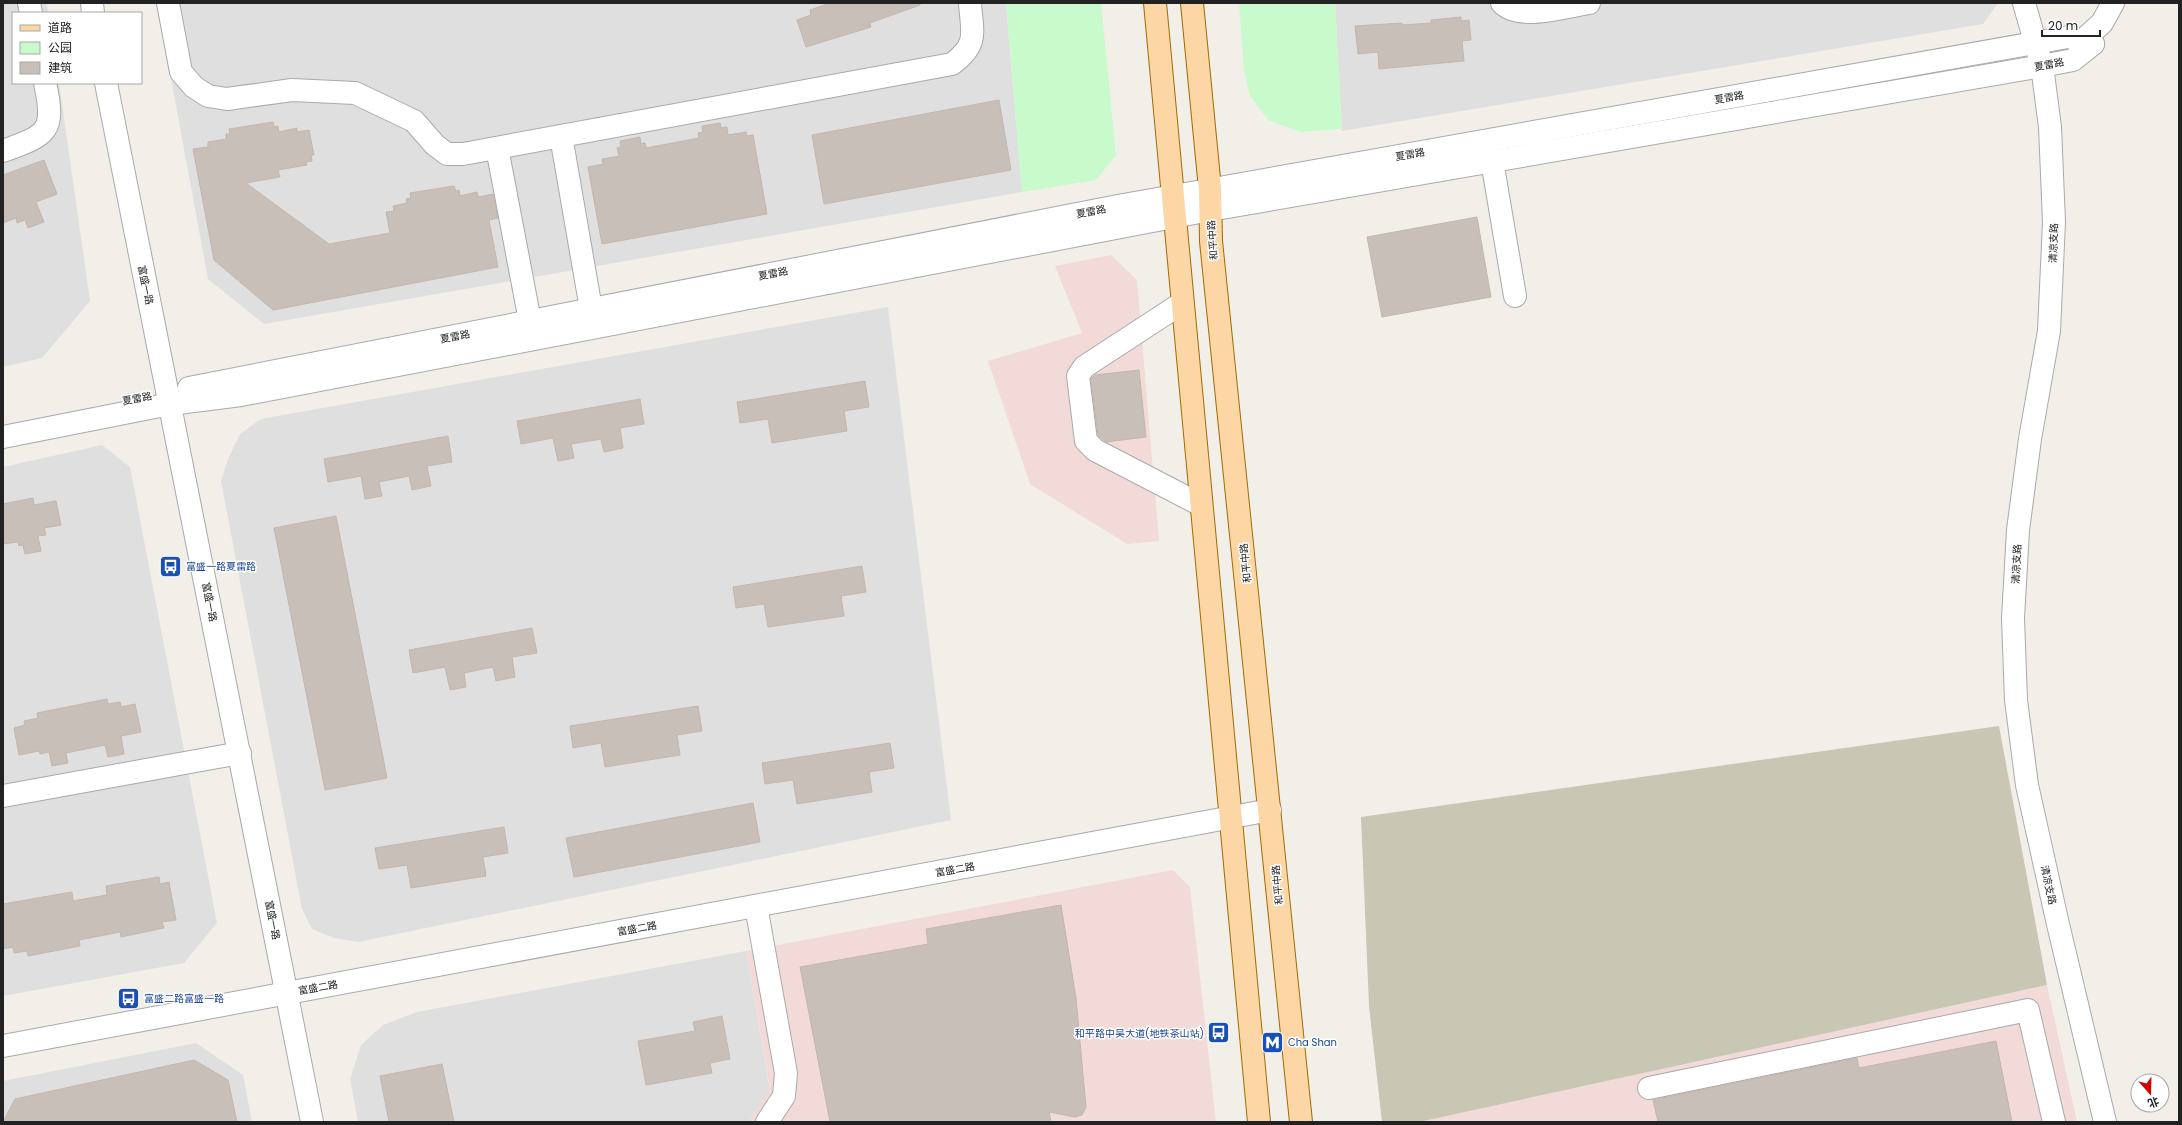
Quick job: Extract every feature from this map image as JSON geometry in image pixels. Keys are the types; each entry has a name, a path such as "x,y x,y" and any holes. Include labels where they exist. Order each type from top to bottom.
{"main road":[{"path":"1155,3 1259,1122"},
{"name":"和平中路","path":"1192,3 1210,200 1211,240 1301,1122"}],"street":[{"path":"168,3 181,72 194,87 208,96 227,99 292,90 355,93 414,121 434,145 447,154 463,154 497,148 952,64 966,54 973,40 970,3"},
{"path":"1502,3 1507,9 1523,13 1589,3"},
{"name":"清凉支路","path":"2024,3 2042,66 2050,127 2054,222 2049,331 2030,439 2018,530 2013,618 2016,700 2027,785 2057,920 2105,1122"},
{"path":"2082,41 2102,23 2113,3"},
{"name":"夏雷路","path":"3,424 169,398 257,392 1173,207 2036,42 2068,37 2093,44 2073,60 2042,66 1492,161 1210,200"},
{"path":"3,151 32,141 42,134 47,124 51,109 45,84"},
{"name":"富盛一路","path":"106,84 288,993 312,1122"},
{"path":"561,136 592,309"},
{"path":"497,148 530,321"},
{"path":"1492,161 1515,296"},
{"name":"夏雷路","path":"3,437 169,398 530,321 1173,207"},
{"path":"1182,303 1084,367 1078,376 1086,441 1094,450 1201,505"},
{"path":"3,796 240,752"},
{"name":"富盛二路","path":"3,1046 1270,810"},
{"path":"756,906 786,1073 784,1096 767,1122"},
{"path":"1649,1088 2028,1010 2054,1122"}],"shaded area":[{"path":"3,3 47,3 48,12 12,12 12,84 59,84 90,301 42,358 3,367"},
{"path":"157,3 1006,3 1022,192 264,324 208,279"},
{"path":"1335,3 1998,3 1983,24 1342,131"},
{"path":"1111,255 1137,280 1159,541 1127,544 1030,484 988,361 1082,333 1055,266"},
{"path":"888,307 951,820 358,942 334,938 312,929 302,909 221,481 228,459 240,434 261,419"},
{"path":"102,445 130,467 217,923 184,963 3,996 3,467"},
{"path":"1999,726 2047,985 1419,1122 1382,1122 1369,1006 1361,817"},
{"path":"1173,870 1190,887 1216,1122 748,1122 770,1089 746,951"},
{"path":"746,951 770,1090 748,1122 358,1122 350,1079 361,1045 383,1025 417,1012"},
{"path":"2047,985 2077,1122 1419,1122"},
{"path":"196,1043 243,1075 252,1122 3,1122 3,1081"}],"green space":[{"path":"1006,3 1101,3 1116,155 1096,180 1022,192"},
{"path":"1239,3 1335,3 1342,129 1301,132 1268,120 1250,96 1244,70"}],"building":[{"path":"830,3 920,3 920,5 870,23 871,27 806,47 797,20 811,15 810,10"},
{"path":"1461,17 1461,21 1469,20 1471,40 1462,41 1464,61 1379,69 1378,52 1358,54 1355,26 1431,23 1431,20"},
{"path":"999,100 1011,170 824,204 812,135"},
{"path":"273,122 274,127 278,126 279,132 297,128 297,132 309,130 314,155 311,155 312,161 306,162 307,165 278,170 280,177 246,183 329,244 390,233 386,212 394,211 393,206 407,203 406,199 411,198 410,193 454,186 456,191 459,190 460,196 477,192 478,197 493,194 498,218 489,220 498,267 273,310 214,260 193,149 208,147 208,142 226,139 226,134 230,134 229,129"},
{"path":"720,123 721,128 727,127 728,135 746,132 747,136 753,135 767,214 602,244 588,167 603,164 602,159 619,156 617,148 621,147 620,141 640,137 641,144 645,143 646,148 699,138 698,133 703,132 702,126"},
{"path":"44,160 57,194 36,202 44,222 28,228 25,220 17,223 16,218 3,223 3,175"},
{"path":"1477,217 1491,297 1382,317 1367,237"},
{"path":"1139,370 1146,437 1106,442 1098,435 1091,379 1095,375"},
{"path":"865,381 869,407 844,411 847,431 772,443 768,419 740,423 737,402"},
{"path":"640,399 644,424 620,428 623,448 604,452 601,439 571,444 574,458 558,461 553,438 521,444 517,421"},
{"path":"448,436 452,462 427,466 431,486 412,490 409,476 379,482 382,496 365,499 361,476 328,482 324,459"},
{"path":"33,498 34,505 56,501 61,525 44,528 46,535 38,536 41,551 25,554 23,545 19,546 18,542 3,544 3,504"},
{"path":"336,516 387,778 325,790 274,528"},
{"path":"862,566 866,592 841,596 844,616 768,627 764,604 736,608 733,587"},
{"path":"532,628 537,653 512,657 515,677 496,681 493,667 464,673 466,687 450,690 445,667 413,673 409,650"},
{"path":"107,699 108,704 120,702 121,707 135,704 141,732 121,736 124,754 108,757 105,745 66,753 68,763 52,766 49,752 40,754 39,751 19,755 14,728 25,725 24,721 38,718 37,713"},
{"path":"698,706 702,731 677,735 680,755 605,767 601,743 573,748 570,726"},
{"path":"890,743 894,768 869,772 872,792 797,804 793,780 765,784 762,763"},
{"path":"753,803 760,842 574,877 566,838"},
{"path":"504,827 508,853 483,857 486,876 411,888 407,865 379,869 375,848"},
{"path":"159,877 160,884 169,882 176,920 162,922 164,928 121,937 120,932 79,940 80,946 28,956 27,951 14,953 13,947 3,949 3,904 72,892 73,901 107,895 106,886"},
{"path":"1061,905 1076,998 1086,1107 1082,1115 1075,1117 1049,1112 1051,1122 830,1122 800,967 928,944 926,929"},
{"path":"722,1016 730,1059 710,1063 712,1073 646,1085 638,1041 695,1031 693,1022"},
{"path":"1996,1041 2012,1122 1658,1122 1653,1100 1857,1058 1859,1068"},
{"path":"194,1060 228,1080 237,1122 3,1122 15,1099"},
{"path":"442,1064 454,1122 389,1122 380,1076"}],"place":[{"name":"富盛一路夏雷路","path":"170,566"},
{"name":"富盛二路富盛一路","path":"128,998"},
{"name":"和平路中吴大道(地铁茶山站)","path":"1219,1033"},
{"name":"Cha Shan","path":"1273,1042"}]}
